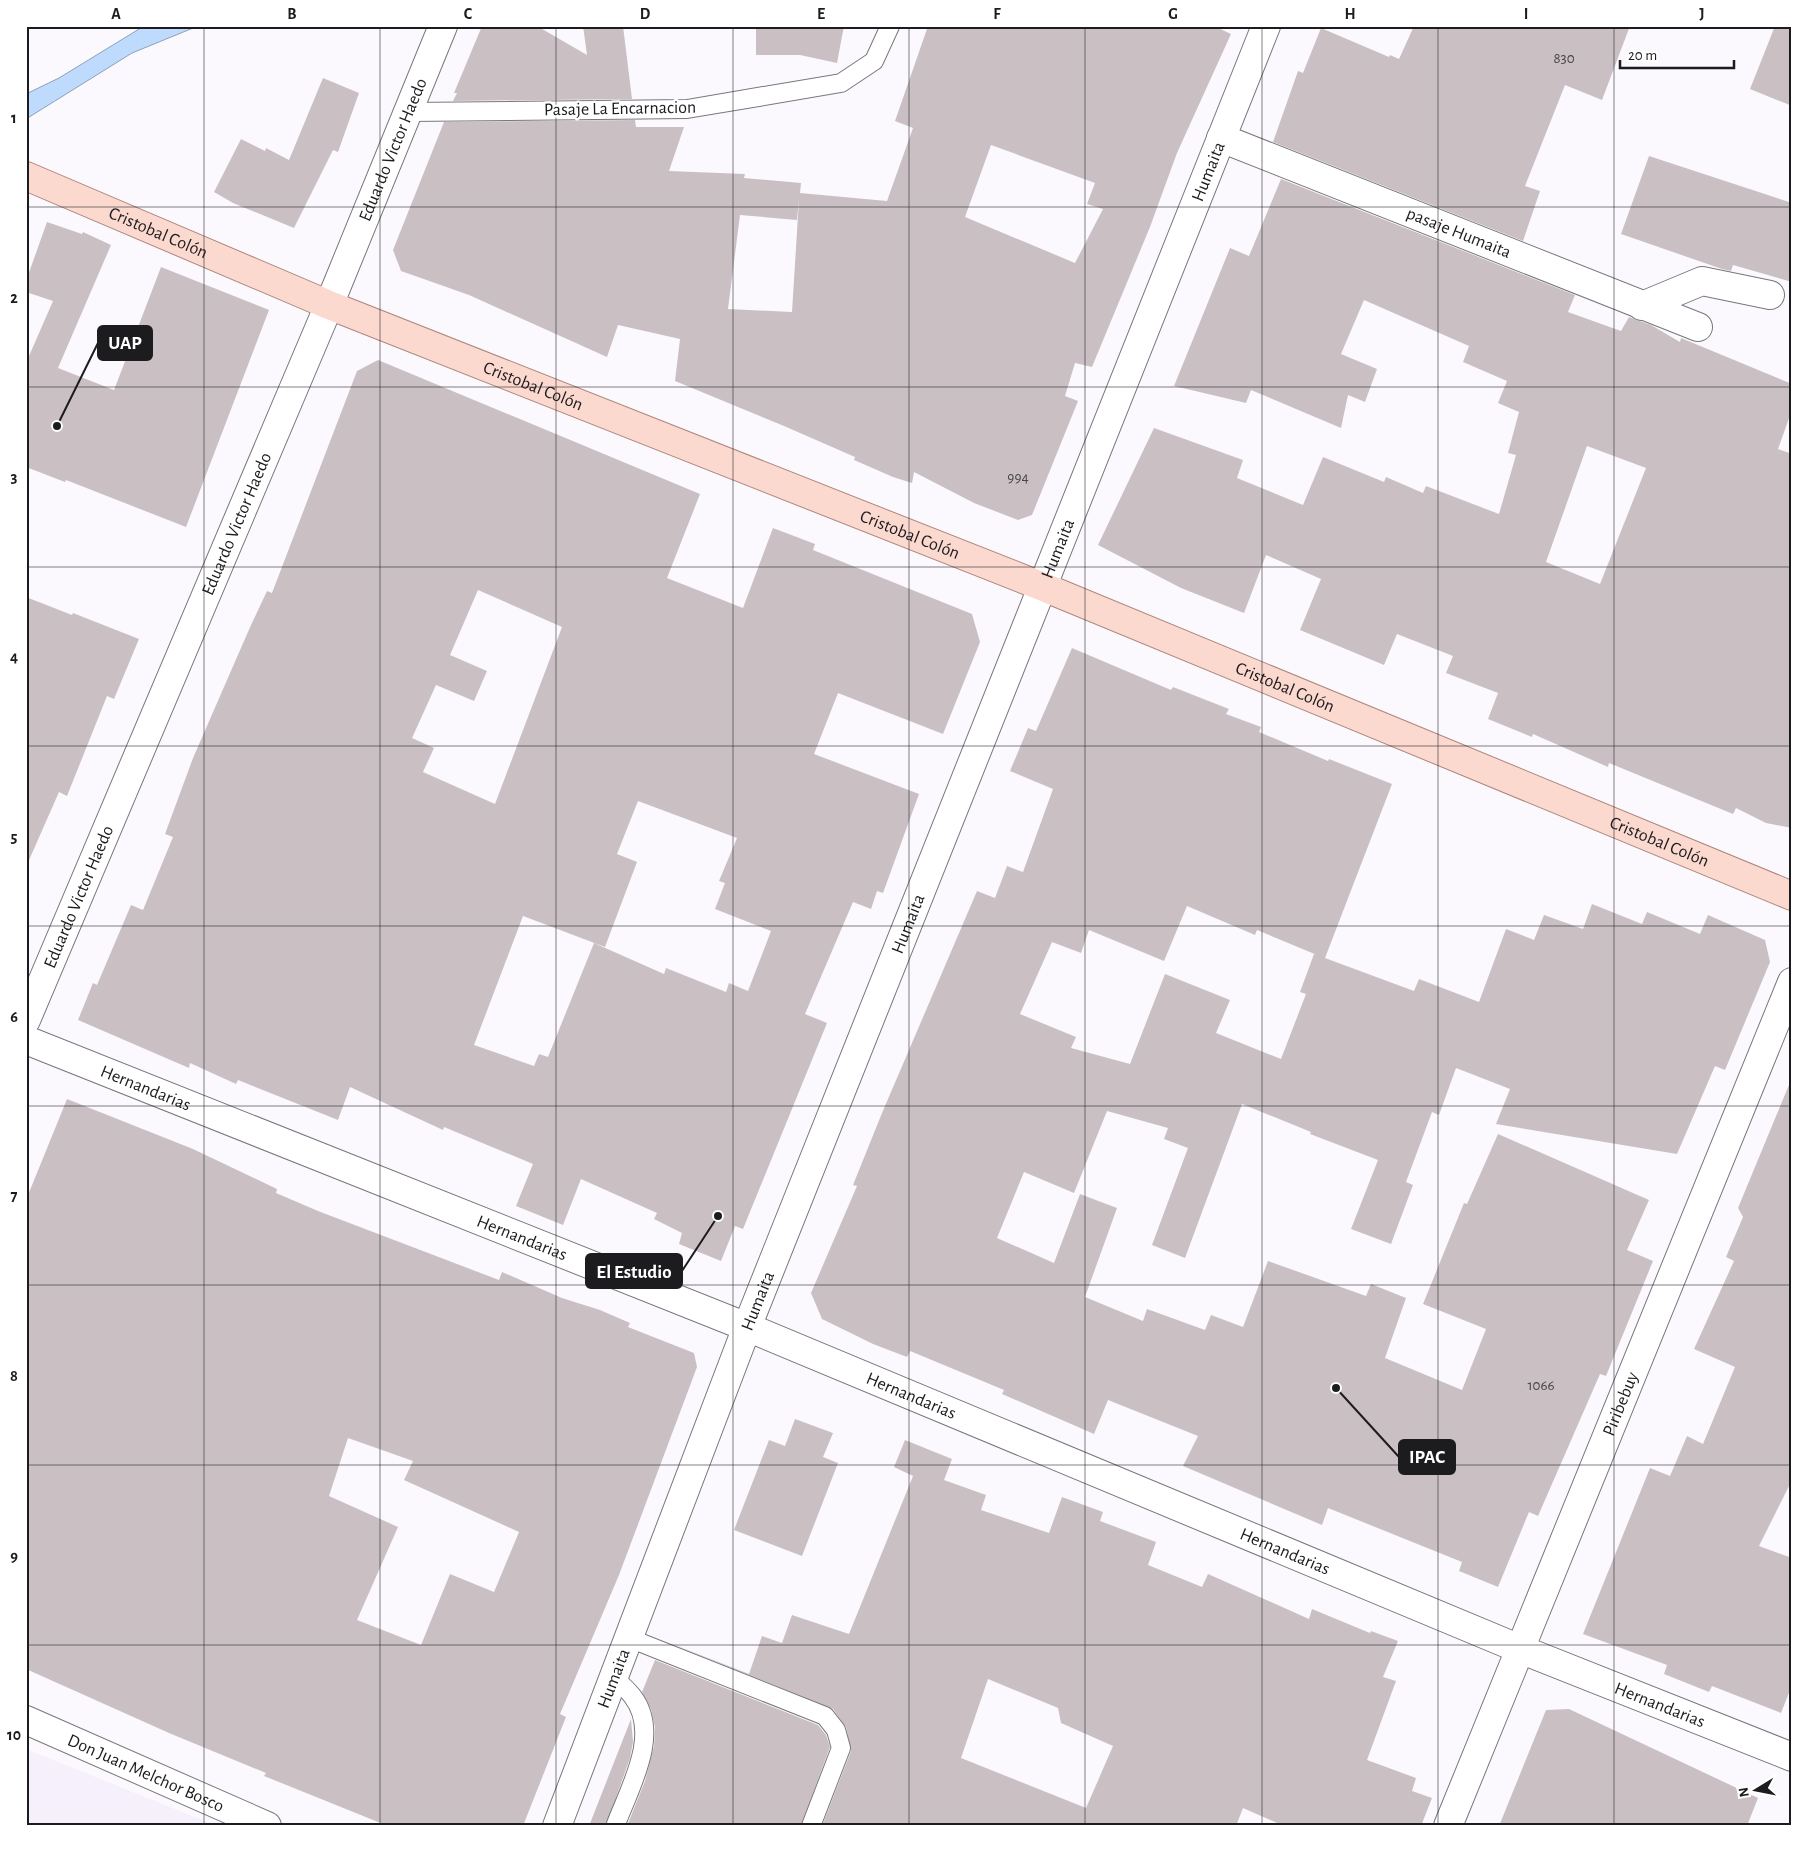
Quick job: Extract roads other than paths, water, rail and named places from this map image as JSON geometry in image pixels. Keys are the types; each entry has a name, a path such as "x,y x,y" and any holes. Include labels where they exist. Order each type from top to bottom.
{"main road":[{"name":"Cristobal Colón","path":"26,176 329,305 1041,586 1792,896"}],"street":[{"name":"Eduardo Victor Haedo","path":"26,1020 329,305 443,26"},
{"name":"Humaita","path":"558,1826 747,1327 1266,26"},
{"name":"pasaje Humaita","path":"1221,138 1698,327"},
{"path":"1642,306 1702,281 1770,295"},
{"name":"Piribebuy","path":"1448,1826 1792,982"},
{"name":"Hernandarias","path":"26,1040 747,1327 1520,1649 1792,1758"},
{"name":"Don Juan Melchor Bosco","path":"26,1720 266,1826"}],"lane":[{"name":"Pasaje La Encarnacion","path":"408,112 687,109 841,84 874,61 890,26"},
{"path":"628,1638 825,1716 836,1730 841,1748 811,1826"},
{"path":"614,1678 633,1697 643,1716 645,1738 638,1767 616,1824"}],"water":[{"path":"144,26 198,26 132,53 26,119 26,94 59,78"}],"place":[{"name":"UAP","path":"57,426"},
{"name":"El Estudio","path":"718,1216"},
{"name":"IPAC","path":"1336,1388"}]}
